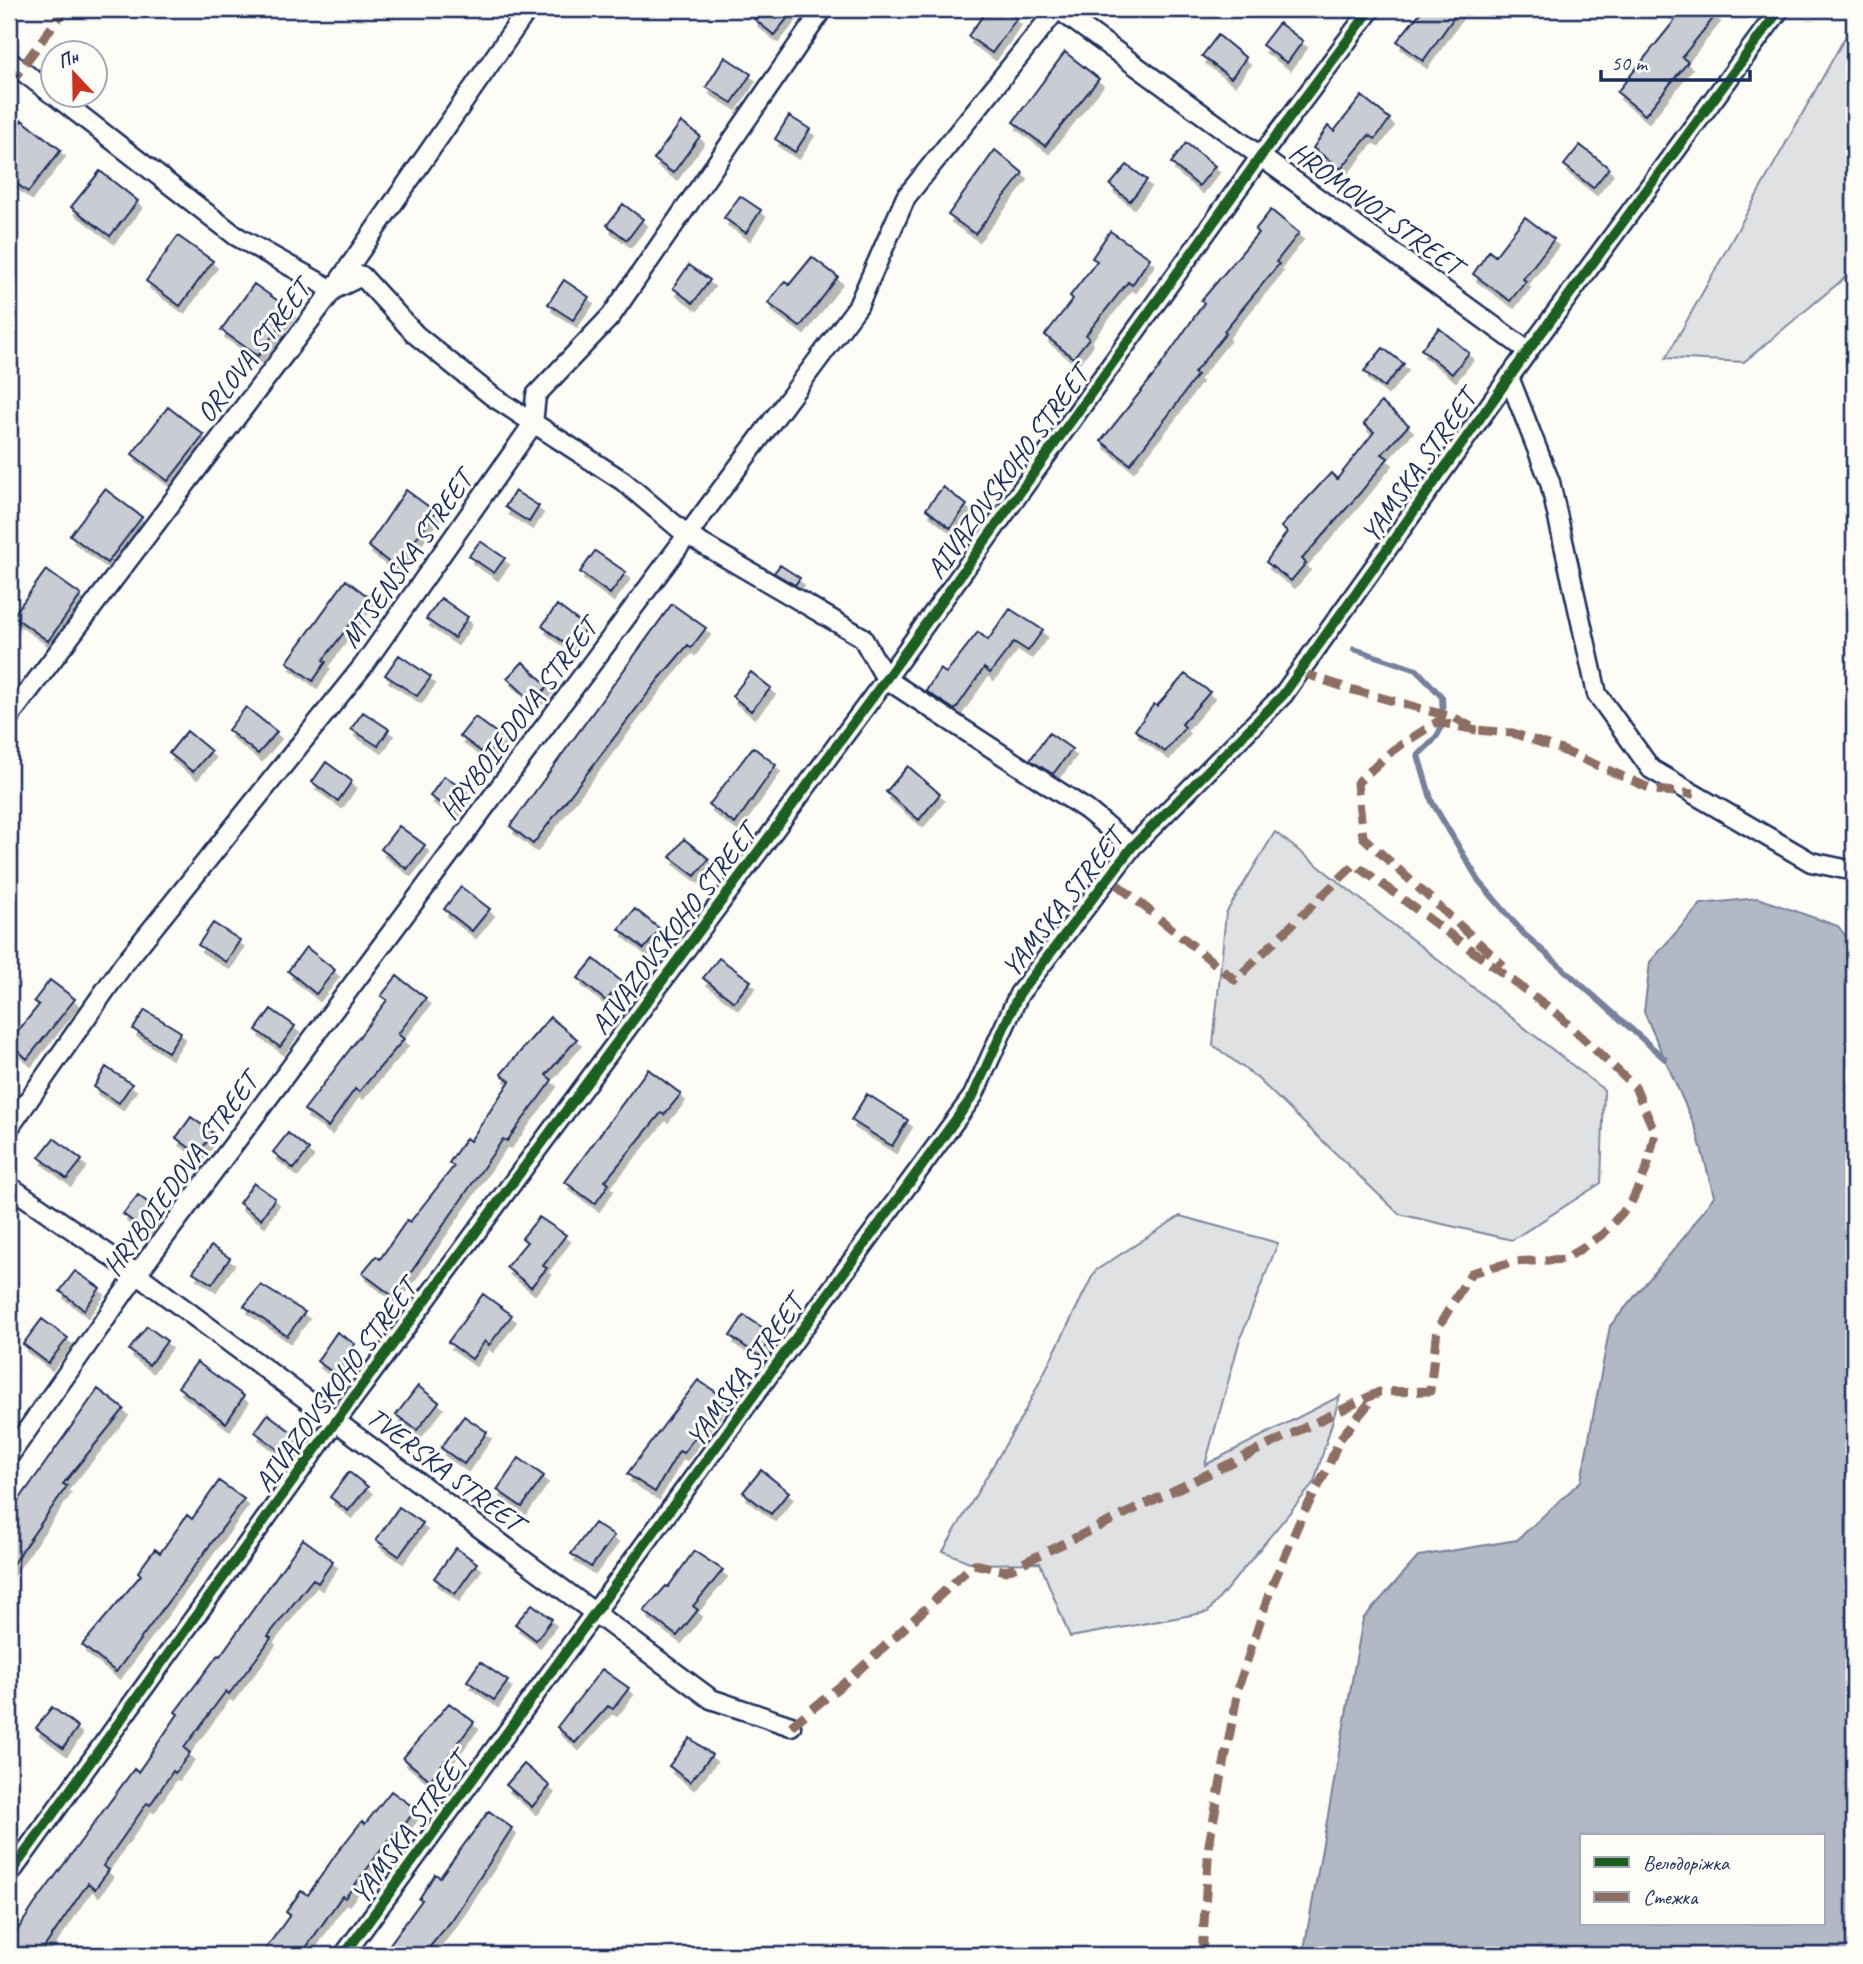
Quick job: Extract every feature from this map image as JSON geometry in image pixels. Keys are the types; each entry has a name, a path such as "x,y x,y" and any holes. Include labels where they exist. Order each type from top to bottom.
{"street":[{"name":"ORLOVA STREET","path":"9,717 333,290 528,9"},
{"name":"MTSENSKA STREET","path":"9,1128 123,965 363,666 533,424 536,395 611,316 823,9"},
{"name":"HROMOVOI STREET","path":"1058,9 1528,351"},
{"name":"HRYBOIEDOVA STREET","path":"9,1455 137,1274 858,306 906,197 1058,9"},
{"name":"AIVAZOVSKOHO STREET","path":"9,1875 336,1421 886,679 1261,156 1371,9"},
{"name":"YAMSKA STREET","path":"344,1955 973,1096 1018,994 1132,847 1283,695 1509,377 1780,9"},
{"path":"9,61 38,83"},
{"path":"71,108 208,217 236,236 333,290 362,276 416,335 533,424 623,481 687,535 862,637 886,679 1087,810 1132,847"},
{"path":"1509,377 1550,482 1597,694 1651,769 1811,862 1854,871"},
{"name":"TVERSKA STREET","path":"9,1186 137,1274 711,1699 791,1726"}],"shaded area":[{"path":"1854,21 1854,270 1744,362 1666,358"},
{"path":"1275,832 1604,1090 1601,1183 1512,1240 1399,1214 1257,1078 1213,1045 1226,913"},
{"path":"1758,898 1838,926 1854,947 1854,1955 1303,1955 1363,1619 1419,1556 1517,1540 1581,1481 1610,1326 1686,1235 1714,1196 1696,1129 1644,1012 1650,962 1701,904"},
{"path":"1180,1216 1278,1243 1240,1339 1205,1465 1340,1396 1314,1483 1208,1612 1070,1637 1040,1563 974,1564 943,1551 1025,1411 1095,1271"}],"building":[{"path":"763,9 795,9 774,35 754,19"},
{"path":"988,9 1004,9 1017,18 992,53 968,36"},
{"path":"1423,9 1460,9 1423,61 1397,41"},
{"path":"1663,9 1707,9 1716,15 1682,57 1688,62 1645,115 1617,92 1676,19"},
{"path":"1279,23 1303,41 1287,63 1262,45"},
{"path":"1218,35 1246,58 1231,78 1202,56"},
{"path":"1065,52 1099,79 1045,146 1013,122"},
{"path":"725,57 751,74 732,103 706,87"},
{"path":"1362,96 1390,119 1375,139 1369,135 1341,169 1313,148 1328,126 1334,131"},
{"path":"789,116 810,129 795,152 775,139"},
{"path":"22,120 61,150 28,192 9,178 9,137"},
{"path":"681,122 700,136 673,173 654,159"},
{"path":"1186,143 1215,166 1199,186 1171,163"},
{"path":"1580,145 1609,168 1593,188 1564,165"},
{"path":"995,150 1023,173 975,234 948,215"},
{"path":"1127,165 1147,180 1130,201 1110,185"},
{"path":"100,171 138,201 110,236 71,207"},
{"path":"740,196 761,210 746,233 724,218"},
{"path":"623,204 643,219 627,240 607,225"},
{"path":"1271,210 1299,233 1276,262 1279,264 1224,331 1226,333 1194,373 1197,375 1173,409 1130,464 1101,441 1154,375 1204,303 1201,301 1258,233 1255,230"},
{"path":"1525,217 1554,239 1523,279 1526,281 1510,301 1473,274 1489,251 1495,256"},
{"path":"1110,231 1150,258 1132,285 1128,282 1086,335 1089,338 1073,358 1045,335 1073,299 1070,296 1097,261 1092,258"},
{"path":"178,236 213,261 180,306 146,281"},
{"path":"812,257 838,277 800,327 768,303 785,281 789,285"},
{"path":"689,265 710,280 693,303 673,288"},
{"path":"564,280 589,297 573,320 548,304"},
{"path":"254,284 291,310 258,356 221,330"},
{"path":"1439,328 1469,353 1452,374 1421,349"},
{"path":"1383,348 1404,364 1384,387 1364,371"},
{"path":"1381,402 1409,425 1382,454 1388,458 1302,559 1306,563 1291,581 1266,562 1287,532 1281,527 1331,473 1337,479 1374,432 1364,424"},
{"path":"168,407 204,435 168,481 132,454"},
{"path":"943,487 967,505 950,528 926,509"},
{"path":"105,489 142,517 107,563 70,535"},
{"path":"406,490 436,512 395,567 368,546"},
{"path":"515,491 539,506 529,522 505,507"},
{"path":"480,541 505,558 494,573 469,556"},
{"path":"595,551 626,572 610,594 580,572"},
{"path":"780,565 800,578 795,585 774,573"},
{"path":"46,570 81,595 48,641 13,616"},
{"path":"346,580 370,598 323,660 326,662 313,681 287,662"},
{"path":"441,598 468,617 454,638 426,619"},
{"path":"672,604 706,628 691,648 688,645 659,679 533,844 510,826"},
{"path":"557,605 586,627 571,648 542,626"},
{"path":"1010,609 1043,630 1028,651 1014,642 990,673 984,668 955,710 926,691 940,669 946,673 978,632 988,640"},
{"path":"399,655 431,677 417,696 385,675"},
{"path":"523,662 548,686 533,702 507,678"},
{"path":"751,672 771,688 751,711 732,696"},
{"path":"1185,674 1210,692 1182,724 1185,727 1165,752 1135,730 1154,704 1157,706"},
{"path":"246,707 277,732 258,754 228,730"},
{"path":"363,712 389,729 378,746 351,729"},
{"path":"475,717 502,737 487,756 460,736"},
{"path":"187,731 211,751 193,772 169,753"},
{"path":"1049,733 1072,749 1053,774 1030,760"},
{"path":"753,747 776,765 735,824 709,805"},
{"path":"326,762 352,781 338,801 312,782"},
{"path":"908,766 940,794 919,820 886,792"},
{"path":"444,776 467,792 453,812 430,796"},
{"path":"399,826 425,845 407,869 381,849"},
{"path":"684,839 709,859 695,876 670,857"},
{"path":"461,887 490,909 472,931 444,909"},
{"path":"635,909 660,929 644,949 619,929"},
{"path":"213,923 240,940 226,962 198,945"},
{"path":"306,947 335,970 316,994 288,971"},
{"path":"719,958 751,981 734,1002 703,978"},
{"path":"594,959 622,982 606,1001 578,978"},
{"path":"397,976 426,998 398,1034 404,1039 359,1092 355,1089 328,1127 304,1110 387,1000 381,996"},
{"path":"50,980 75,999 27,1059 9,1042 39,1005 34,1001"},
{"path":"271,1009 295,1026 280,1047 256,1030"},
{"path":"145,1010 181,1032 168,1052 133,1029"},
{"path":"550,1017 577,1039 546,1075 552,1080 507,1141 503,1139 394,1297 362,1273 376,1256 380,1259 407,1220 410,1222 454,1166 449,1163 466,1138 470,1141 510,1081 501,1074"},
{"path":"106,1067 132,1084 119,1103 94,1087"},
{"path":"648,1069 681,1094 664,1115 661,1113 605,1181 609,1184 595,1204 565,1182"},
{"path":"867,1094 908,1120 892,1146 851,1120"},
{"path":"191,1117 213,1133 198,1154 176,1138"},
{"path":"288,1133 309,1150 294,1169 273,1152"},
{"path":"54,1138 82,1160 67,1179 39,1157"},
{"path":"254,1183 275,1198 261,1219 239,1203"},
{"path":"138,1195 159,1211 144,1230 123,1214"},
{"path":"539,1217 566,1235 543,1266 547,1268 531,1287 506,1267 527,1242 522,1238"},
{"path":"211,1246 230,1258 212,1284 193,1272"},
{"path":"75,1271 100,1288 84,1310 60,1291"},
{"path":"261,1285 305,1312 287,1336 244,1306"},
{"path":"483,1294 512,1315 489,1345 485,1341 472,1359 448,1342"},
{"path":"744,1315 773,1335 759,1356 730,1336"},
{"path":"42,1319 68,1338 48,1363 23,1344"},
{"path":"147,1326 167,1341 149,1365 129,1350"},
{"path":"337,1332 355,1344 335,1374 317,1361"},
{"path":"197,1362 244,1396 226,1423 178,1387"},
{"path":"698,1380 725,1398 683,1453 679,1451 655,1492 627,1474"},
{"path":"418,1386 439,1402 417,1430 396,1415"},
{"path":"98,1389 124,1409 63,1484 67,1486 9,1569 9,1514"},
{"path":"268,1414 294,1434 280,1451 255,1432"},
{"path":"464,1416 487,1432 464,1464 441,1448"},
{"path":"519,1458 544,1476 522,1507 497,1490"},
{"path":"761,1470 789,1492 771,1514 743,1492"},
{"path":"349,1472 368,1487 348,1511 330,1497"},
{"path":"219,1481 244,1499 116,1672 82,1645 141,1575 138,1572 155,1549 160,1553 187,1515 192,1519"},
{"path":"399,1507 423,1523 399,1556 376,1540"},
{"path":"594,1523 614,1536 591,1567 571,1554"},
{"path":"303,1539 333,1561 318,1583 313,1579 268,1636 271,1638 256,1659 229,1694 226,1691 184,1748 190,1753 175,1773 173,1771 150,1805 147,1803 103,1866 109,1870 95,1889 88,1883 39,1955 26,1955 9,1943 34,1905 134,1769 138,1772 178,1714 175,1712 218,1655 220,1656"},
{"path":"456,1548 477,1563 455,1594 434,1578"},
{"path":"694,1551 723,1570 693,1606 698,1610 677,1636 644,1611 666,1586 668,1587"},
{"path":"532,1604 552,1619 536,1640 515,1624"},
{"path":"480,1662 508,1681 494,1700 467,1681"},
{"path":"602,1669 629,1688 613,1709 608,1706 575,1743 557,1727"},
{"path":"449,1703 474,1722 430,1780 403,1758"},
{"path":"52,1707 78,1727 63,1748 36,1728"},
{"path":"690,1738 712,1755 690,1782 669,1766"},
{"path":"524,1764 550,1786 532,1807 506,1785"},
{"path":"391,1791 416,1809 400,1831 397,1829 345,1898 342,1896 301,1955 261,1955 290,1915 286,1912 301,1891 308,1895 362,1821 365,1824"},
{"path":"489,1811 512,1828 452,1920 423,1955 382,1955 422,1900 419,1899 435,1874 440,1877"}],"waterway":[{"path":"1354,649 1417,670 1442,697 1443,717 1440,730 1418,755 1432,802 1479,881 1524,934 1665,1059"}],"marked path":[{"path":"9,85 65,9"},
{"path":"1300,672 1455,718 1477,730 1513,733 1562,750 1654,790 1694,794"},
{"path":"1477,730 1437,722 1393,750 1357,783 1363,837 1503,965"},
{"path":"791,1726 848,1680 974,1564 1006,1571 1379,1392 1430,1391 1437,1329 1471,1273 1513,1262 1565,1259 1603,1234 1631,1203 1647,1168 1655,1133 1635,1087 1555,1012 1355,864 1235,980 1109,878"},
{"path":"1202,1955 1209,1844 1239,1685 1270,1591 1301,1518 1327,1470 1339,1440 1375,1396"}],"cycle path":[{"path":"9,1875 336,1421 886,679 1261,156 1371,9"},
{"path":"344,1955 973,1096 1019,994 1132,847 1283,695 1528,351 1780,9"}]}
